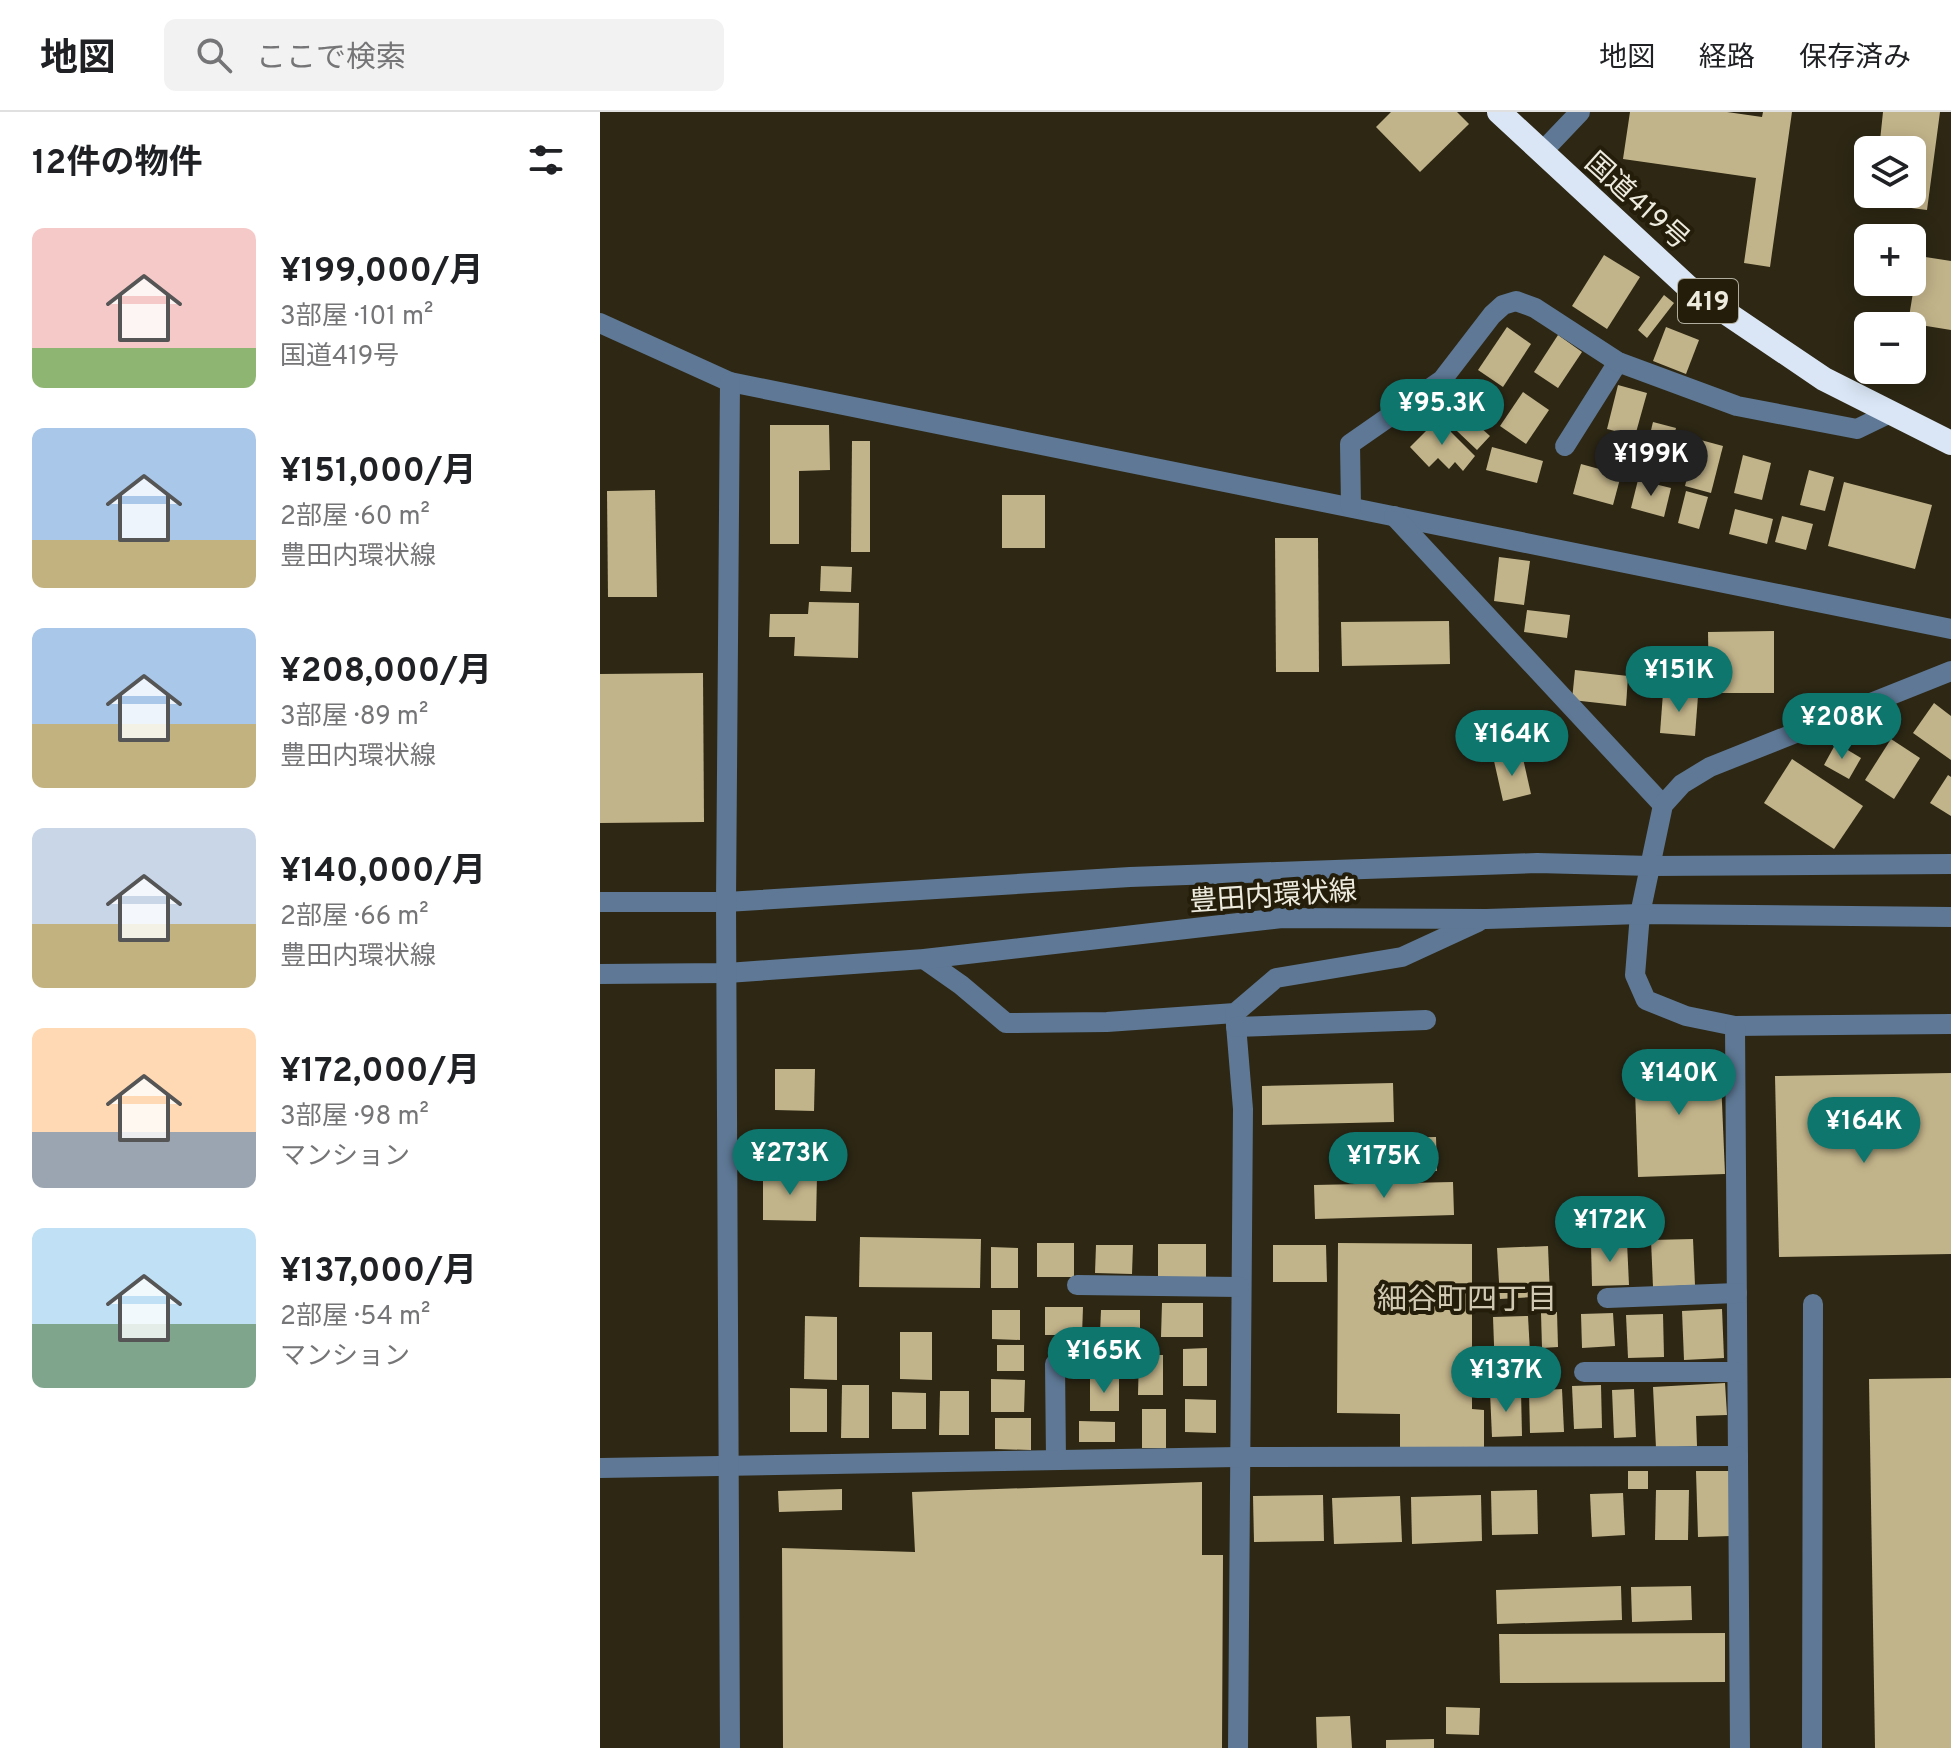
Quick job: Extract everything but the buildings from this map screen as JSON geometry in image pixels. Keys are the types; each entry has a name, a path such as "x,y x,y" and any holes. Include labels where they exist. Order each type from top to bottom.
{"highway":[{"name":"国道419号","path":"1499,112 1688,287 1824,379 1951,443"}],"street":[{"path":"1541,153 1580,112"},
{"path":"1351,507 1350,444 1442,380 1503,305 1516,301 1535,308 1618,362 1737,406 1857,429 1890,413"},
{"path":"600,323 730,382 1951,629"},
{"path":"1565,446 1618,362"},
{"path":"730,382 726,902 730,1748"},
{"path":"1394,516 1663,805"},
{"path":"1951,671 1710,767 1682,784 1663,805 1640,914 1635,975 1646,1000 1686,1016 1735,1026 1951,1024"},
{"name":"豊田内環状線","path":"600,902 726,902 1130,877 1537,863 1651,866 1951,864"},
{"name":"豊田内環状線","path":"600,974 727,973 924,959 1282,918 1486,919 1640,914 1951,917"},
{"path":"1238,1748 1239,1287 1243,1109 1236,1020 1276,978 1402,957 1486,919"},
{"path":"924,959 1006,1023 1426,1020"},
{"path":"1735,1026 1740,1748"},
{"path":"1077,1285 1239,1287"},
{"path":"1607,1298 1737,1293"},
{"path":"1812,1748 1813,1304"},
{"path":"1055,1364 1056,1460"},
{"path":"1584,1372 1737,1372"},
{"path":"600,1468 1238,1457 1738,1456"}],"district":[{"name":"細谷町四丁目","path":"1467,1299"}]}
